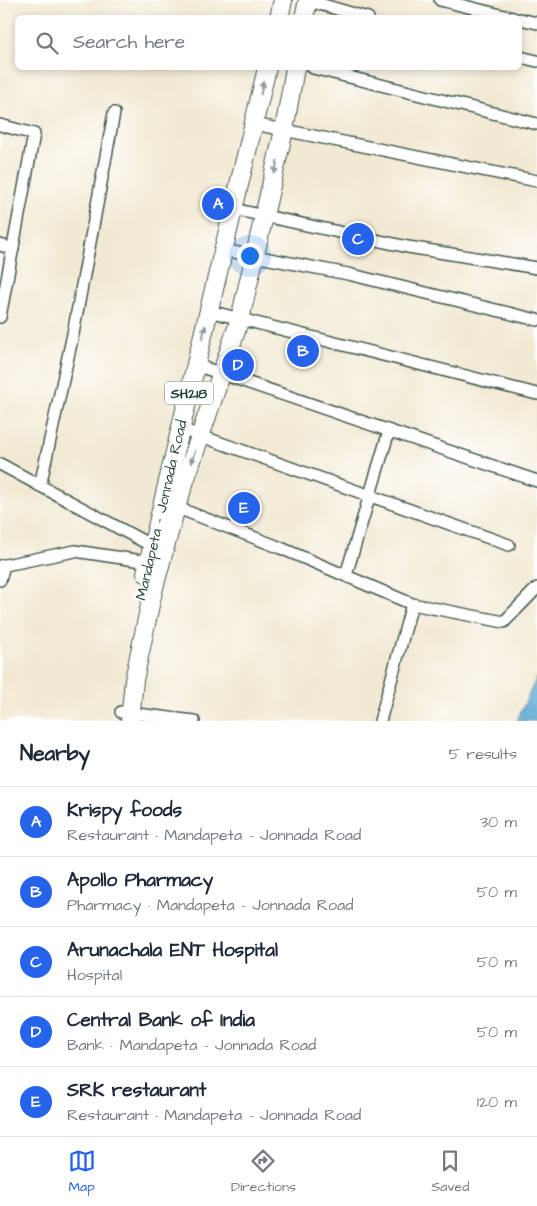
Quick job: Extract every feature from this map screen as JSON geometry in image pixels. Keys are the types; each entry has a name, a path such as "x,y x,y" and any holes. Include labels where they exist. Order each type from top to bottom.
{"main road":[{"path":"280,15 283,0"},
{"path":"304,15 307,0"},
{"name":"Mandapeta - Jonnada Road","path":"125,717 126,664 150,554 170,505 181,429 267,70"},
{"name":"SH218","path":"125,717 170,505 200,436 240,319 284,130 295,70"}],"street":[{"path":"307,0 358,15"},
{"path":"440,0 501,15"},
{"path":"522,19 537,23"},
{"path":"522,57 537,61"},
{"path":"321,70 537,124"},
{"path":"40,486 74,324 114,113"},
{"path":"254,124 537,181"},
{"path":"0,125 34,134 0,318"},
{"path":"233,209 408,247 537,268"},
{"path":"0,245 13,248"},
{"path":"223,250 348,274 537,320"},
{"path":"209,311 537,394"},
{"path":"196,365 537,481"},
{"path":"181,429 509,545"},
{"path":"346,575 389,431"},
{"path":"0,464 40,486 150,554"},
{"path":"170,505 346,575 412,604 504,622 537,588"},
{"path":"0,580 2,565 75,551 150,554"},
{"path":"380,721 412,604"},
{"path":"125,717 194,721"}],"water":[{"path":"537,676 537,721 518,721 517,720"}],"place":[{"name":"Krispy foods","path":"218,204"},
{"name":"Arunachala ENT Hospital","path":"358,239"},
{"name":"Apollo Pharmacy","path":"303,351"},
{"name":"Central Bank of India","path":"238,365"},
{"name":"SRK restaurant","path":"244,508"}]}
